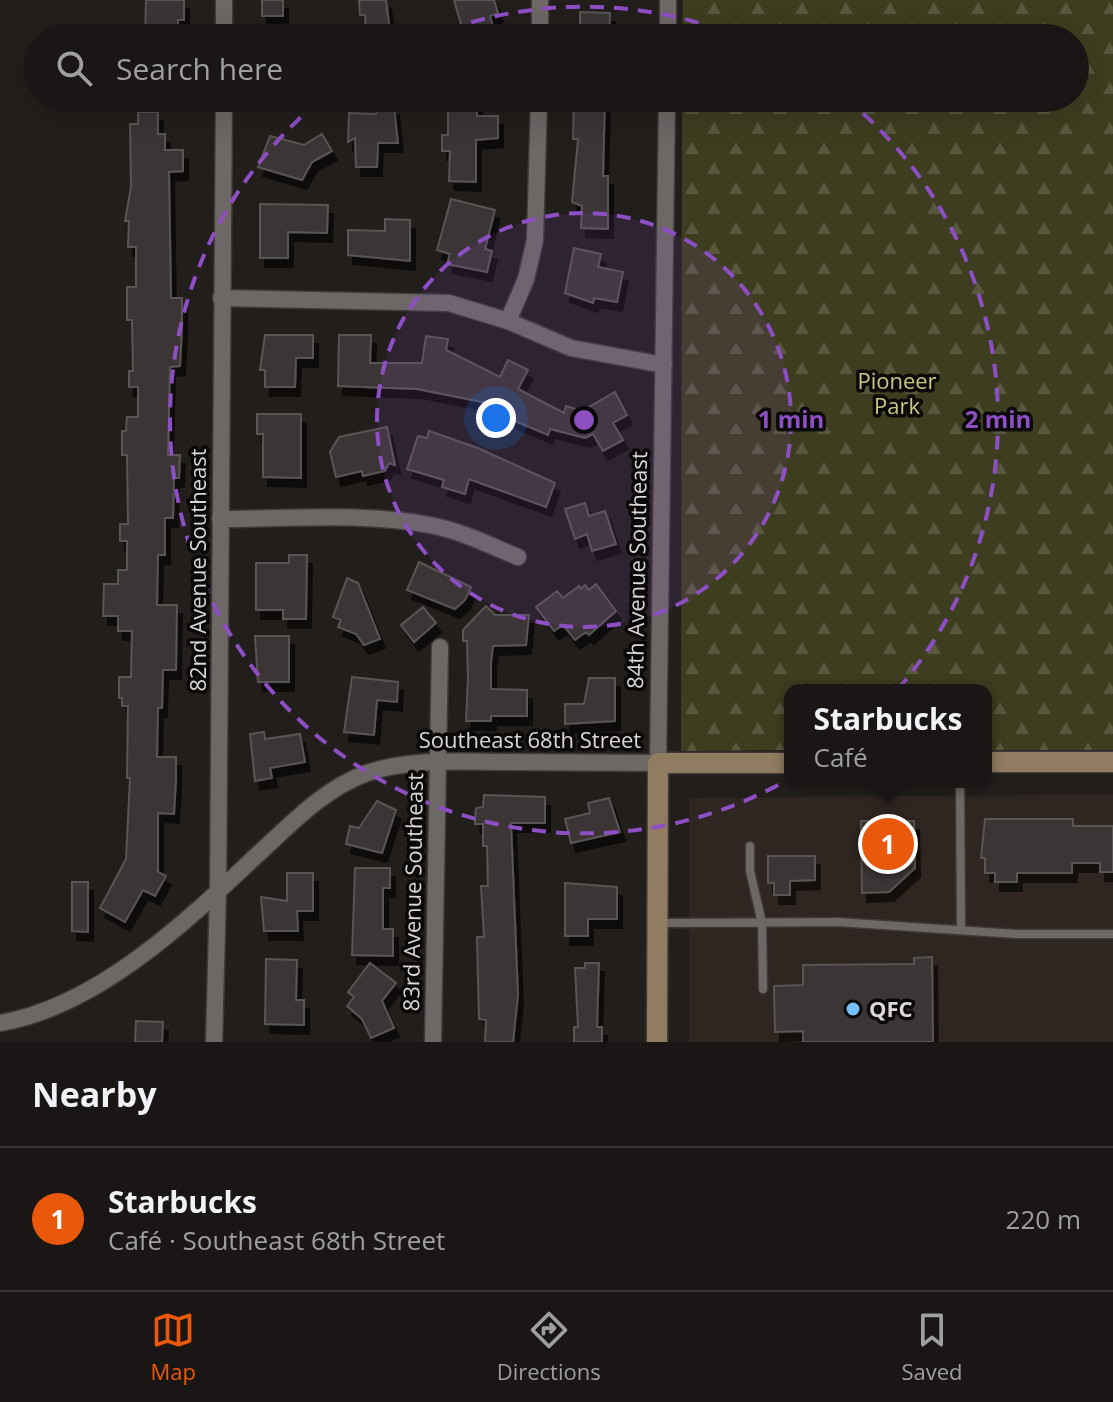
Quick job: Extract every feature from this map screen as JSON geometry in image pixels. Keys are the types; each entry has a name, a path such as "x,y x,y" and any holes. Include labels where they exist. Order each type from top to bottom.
{"street":[{"path":"224,0 224,24"},
{"path":"540,0 540,24"},
{"path":"668,0 668,24"},
{"name":"82nd Avenue Southeast","path":"214,1042 218,892 224,112"},
{"path":"508,321 526,279 535,240 539,112"},
{"name":"84th Avenue Southeast","path":"657,1042 667,112"},
{"path":"221,298 423,300 470,307 571,348 664,365"},
{"path":"220,519 389,520 430,525 467,535 518,557"},
{"name":"83rd Avenue Southeast","path":"433,1042 440,647"},
{"name":"Southeast 68th Street","path":"0,1023 46,1011 86,990 181,926 300,815 342,784 386,768 436,762 784,763"},
{"path":"992,762 1113,762"}],"lane":[{"path":"960,788 961,928"},
{"path":"750,846 750,871 762,923 763,989"},
{"path":"657,923 762,923 961,928 1016,934 1113,934"}],"shaded area":[{"path":"1113,794 1113,1042 689,1042 689,798"}],"green space":[{"name":"Pioneer Park","path":"683,0 1113,0 1113,750 992,750 992,684 784,684 784,750 681,751 682,112 1089,112 1089,24 682,24"}],"building":[{"path":"146,0 184,0 184,20 178,20 178,24 145,24"},
{"path":"262,0 283,0 283,16 262,16"},
{"path":"359,0 386,0 389,24 365,24 365,15 360,15"},
{"path":"454,0 494,0 498,13 490,16 492,24 461,24"},
{"path":"580,12 610,13 610,24 580,24"},
{"path":"138,112 158,112 158,134 165,134 165,150 183,150 183,171 169,172 171,298 182,298 182,328 180,366 170,367 168,455 180,455 179,478 174,478 173,518 165,518 165,555 158,555 157,605 177,605 176,670 163,670 157,757 176,757 176,780 174,814 158,813 158,872 166,876 155,896 143,890 125,922 100,908 126,859 130,778 127,778 128,706 122,706 122,698 119,698 119,677 131,677 132,631 118,631 118,616 103,616 104,584 118,584 118,570 127,570 127,541 120,541 120,524 128,524 127,455 122,455 122,431 126,431 127,417 138,417 138,387 129,387 129,371 133,371 132,320 127,320 127,287 136,287 136,247 128,247 129,221 125,221 131,187 130,124 138,124"},
{"path":"395,112 398,143 378,143 377,167 356,167 355,138 348,142 349,113"},
{"path":"448,112 498,116 498,138 476,140 476,182 449,181 450,151 442,151 442,135 448,135"},
{"path":"574,112 605,112 603,176 608,176 608,229 581,228 582,206 572,202 578,139 573,139"},
{"path":"322,134 332,151 312,162 302,180 258,167 270,136 304,145"},
{"path":"451,199 495,210 485,249 492,251 487,272 447,264 450,254 437,250"},
{"path":"260,204 328,205 327,233 288,232 288,258 260,258"},
{"path":"385,219 410,220 410,261 348,255 348,230 385,231"},
{"path":"574,248 601,254 598,267 623,272 617,302 594,298 593,303 565,293"},
{"path":"265,335 313,335 313,358 296,358 295,387 265,387 265,370 260,370"},
{"path":"339,335 371,335 370,363 422,363 426,336 448,339 446,350 500,377 508,360 528,370 518,389 564,413 566,406 582,411 615,392 627,415 613,423 623,440 603,451 593,434 585,438 550,429 548,435 484,408 487,403 417,389 338,386"},
{"path":"257,414 301,414 301,478 263,477 263,434 257,434"},
{"path":"387,427 395,465 389,463 385,471 363,476 362,471 336,477 330,452 339,437"},
{"path":"429,431 478,448 555,483 546,507 469,479 465,494 442,487 444,480 407,469 418,436 427,438"},
{"path":"585,503 589,516 605,511 616,544 592,551 587,534 575,539 565,509"},
{"path":"289,555 307,555 306,619 283,619 283,610 256,610 256,563 289,563"},
{"path":"419,562 471,587 465,600 455,609 407,590"},
{"path":"347,578 358,583 380,639 364,645 356,634 338,627 341,620 333,617"},
{"path":"596,584 616,611 589,635 586,632 575,640 563,625 554,631 536,607 557,591 563,598 579,586 581,589 585,585 589,590"},
{"path":"486,606 495,615 529,615 526,645 493,646 491,662 491,689 527,690 527,716 491,716 491,721 466,721 467,641 463,641 463,630"},
{"path":"423,607 436,623 414,642 401,625"},
{"path":"255,636 289,636 289,682 258,682"},
{"path":"352,677 398,682 397,702 377,700 374,735 344,732"},
{"path":"589,678 615,678 615,721 565,724 565,704 584,704"},
{"path":"264,732 265,739 300,734 305,762 270,768 272,778 255,781 250,734"},
{"path":"484,795 545,797 545,823 511,823 518,995 513,1042 485,1042 486,1020 479,1019 477,937 484,937 481,886 488,886 483,824 475,824 476,808 483,807"},
{"path":"609,798 620,832 571,843 565,819 590,813 588,803"},
{"path":"377,801 396,810 382,853 346,844 350,826 359,828"},
{"path":"985,819 1073,819 1073,826 1113,826 1113,872 1100,872 1100,863 1072,863 1072,873 1017,873 1017,882 995,882 995,873 985,873 985,858 981,858"},
{"path":"861,821 914,821 915,868 889,892 862,893"},
{"path":"768,856 815,856 815,880 790,881 790,895 774,895 774,883 768,883"},
{"path":"355,868 390,868 390,888 383,888 383,929 393,929 393,956 352,955"},
{"path":"287,873 313,873 313,911 297,911 298,931 264,931 261,897 287,901"},
{"path":"72,882 88,882 88,932 72,931"},
{"path":"565,883 617,887 617,919 588,919 588,936 565,936"},
{"name":"QFC","path":"932,957 933,1042 803,1042 803,1031 775,1032 774,986 803,985 803,965 914,964 914,958"},
{"path":"266,959 297,960 296,1000 304,1000 304,1025 265,1024"},
{"path":"370,963 396,983 382,1001 394,1028 371,1038 362,1019 347,1006 354,997 348,992"},
{"path":"585,963 599,963 597,1027 602,1027 602,1042 574,1042 574,1027 578,1027 575,968 585,968"},
{"path":"136,1021 163,1022 162,1042 135,1042"}],"place":[{"name":"Starbucks","path":"888,844"},
{"name":"QFC","path":"853,1009"}]}
